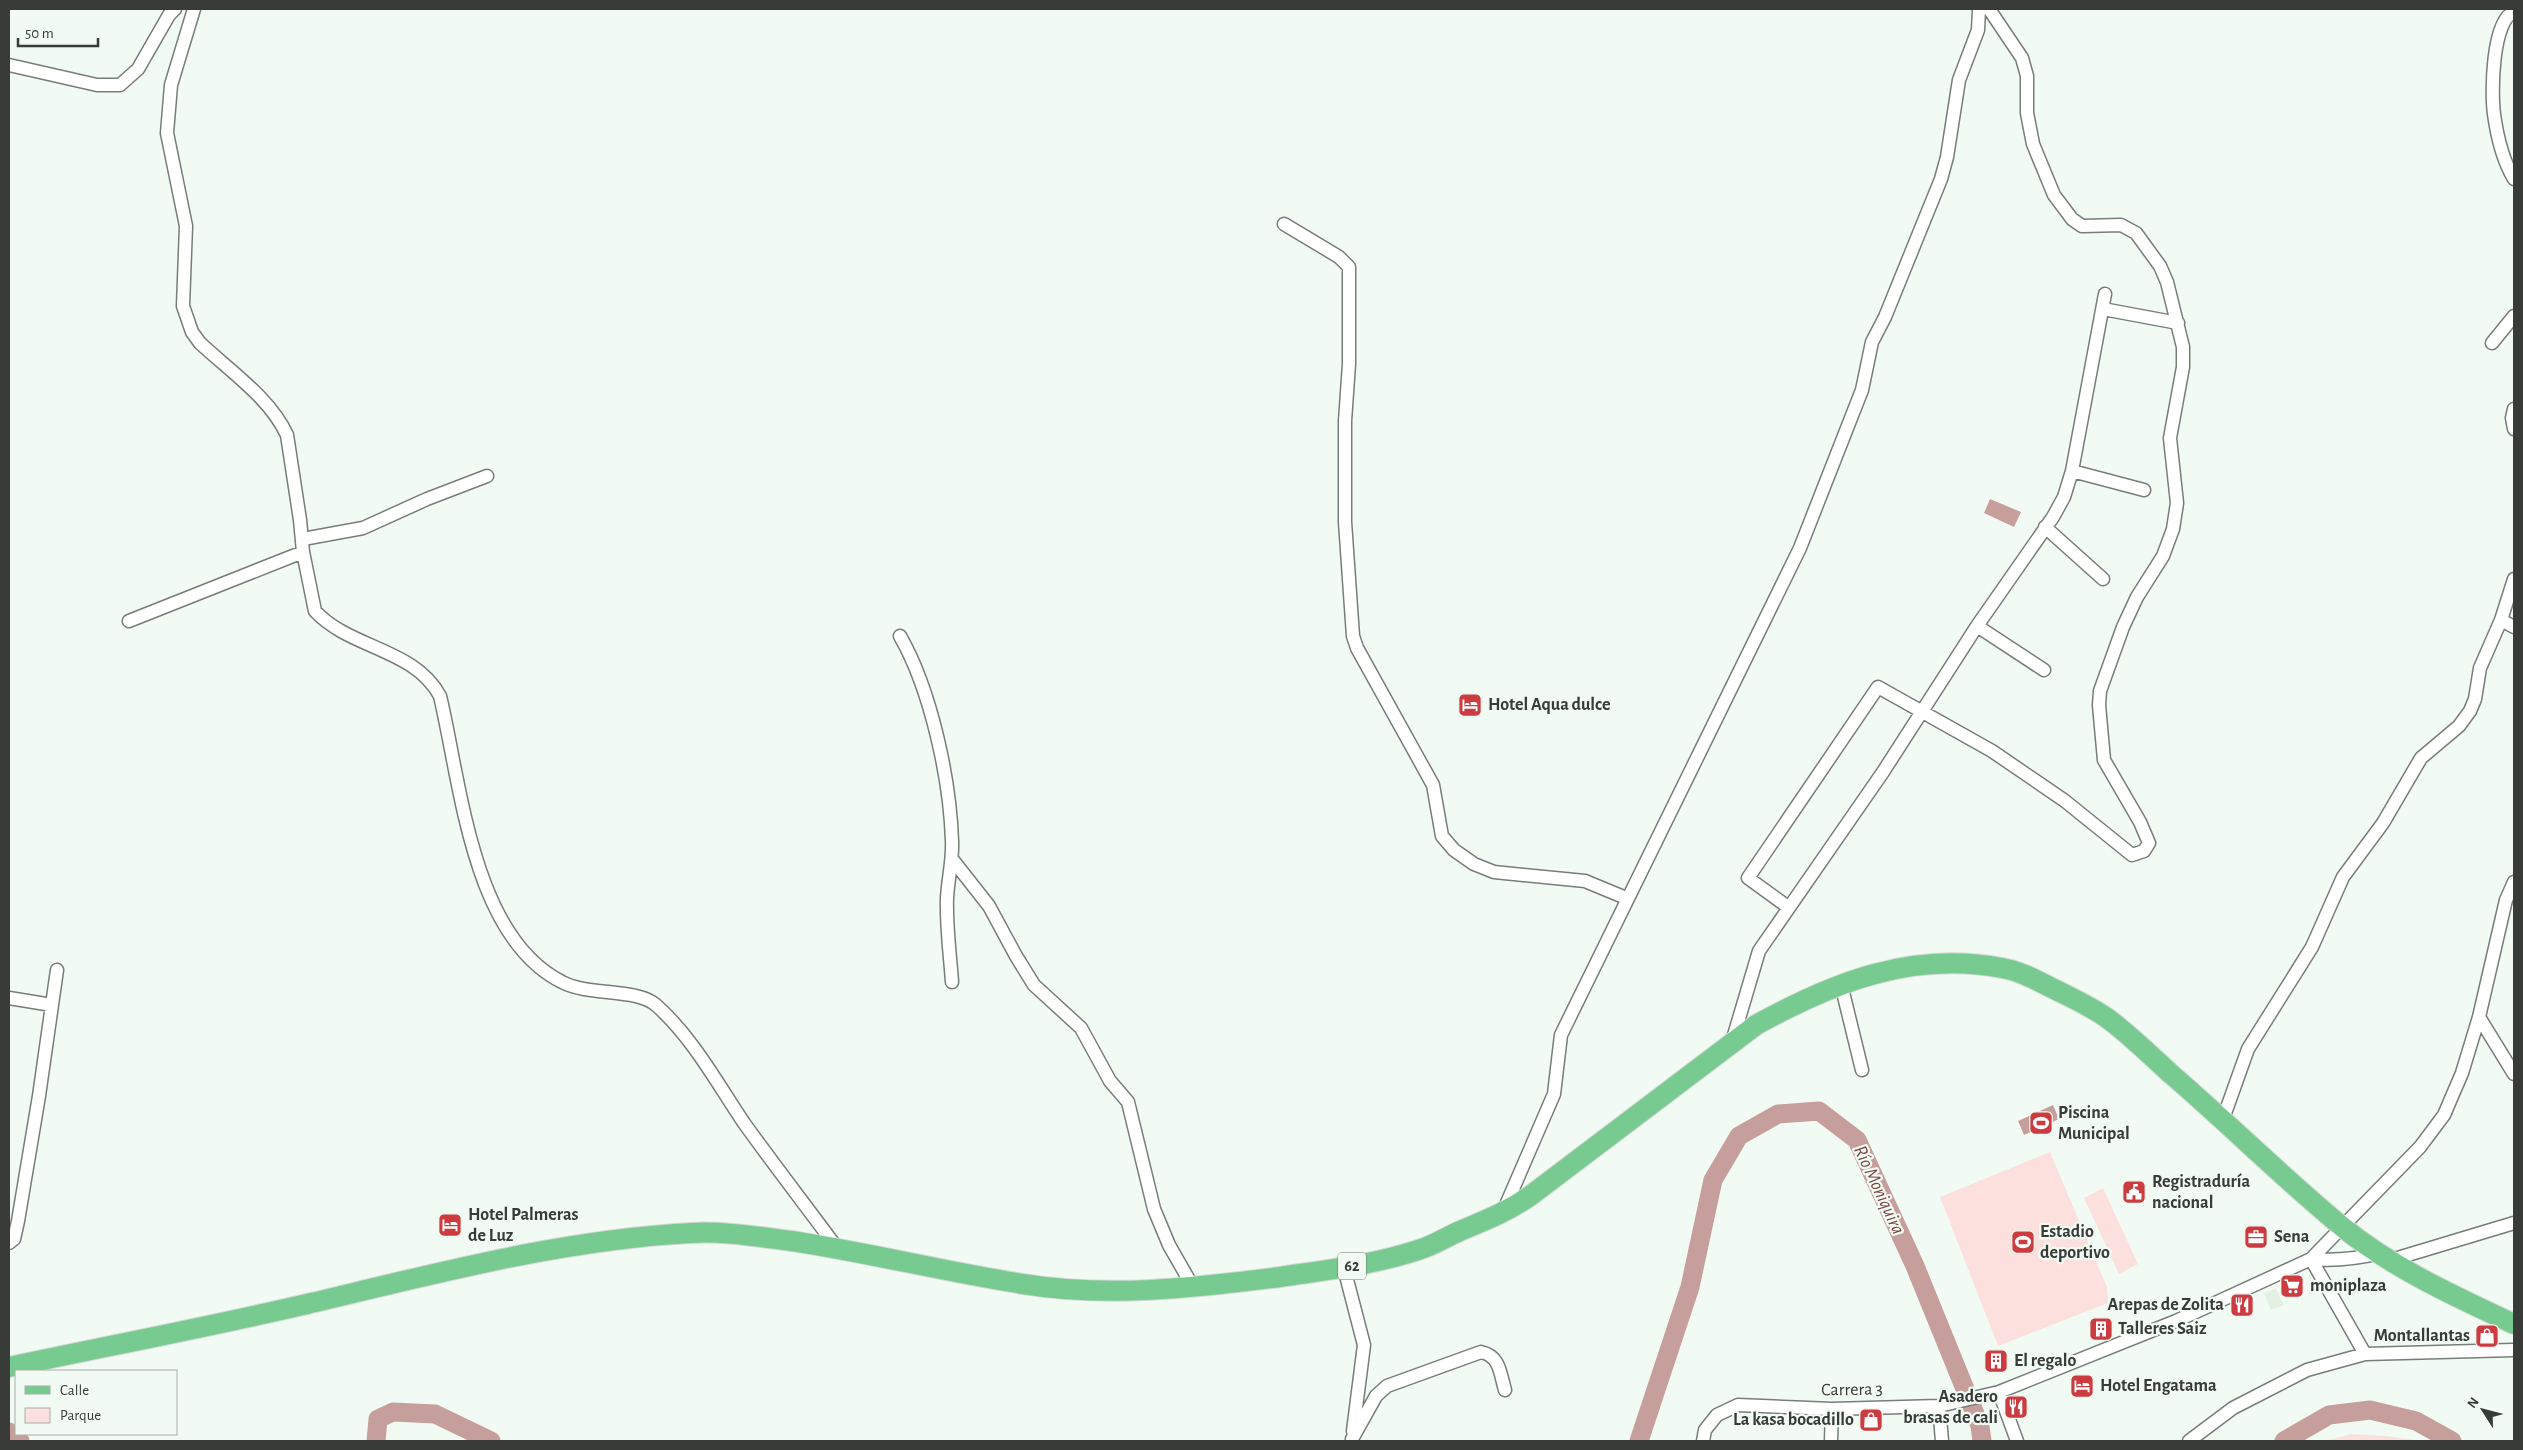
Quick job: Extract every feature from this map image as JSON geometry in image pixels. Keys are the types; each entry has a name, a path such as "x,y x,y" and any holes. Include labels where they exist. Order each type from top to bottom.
{"main road":[{"name":"62","path":"9,1367 566,1246 697,1232 758,1236 837,1248 1021,1284 1077,1292 1129,1292 1193,1287 1344,1268 1422,1249 1502,1214 1530,1196 1756,1026 1788,1007 1841,984 1901,967 1944,964 2005,968 2032,978 2109,1019 2341,1226 2385,1256 2452,1295 2514,1324"}],"street":[{"path":"9,65 97,85 120,85 138,69 169,15 175,9"},
{"path":"194,9 171,85 167,109 167,132 186,226 183,306 192,332 200,343 265,403 283,426 290,444 312,604 321,618 341,631 416,667 425,674 440,696 476,858 500,921 516,944 534,962 562,982 604,993 644,997 656,1004 682,1032 745,1124 837,1248"},
{"path":"1502,1214 1554,1094 1560,1035 1800,548 1849,427 1862,390 1872,342 1885,317 1941,179 1947,157 1960,73 1978,30 1979,9"},
{"path":"1788,907 1748,878 1878,687 1992,751 2065,801 2132,855 2139,854 2147,848 2148,837 2104,760 2098,705 2100,691 2123,627 2137,597 2163,556 2173,529 2177,503 2170,438 2183,367 2183,347 2167,282 2160,266 2136,233 2120,225 2082,226 2076,223 2054,195 2033,144 2027,113 2027,76 2022,58 1989,9"},
{"path":"2514,12 2506,18 2501,30 2492,79 2494,114 2502,155 2514,179"},
{"path":"1284,224 1339,257 1349,267 1349,364 1345,421 1345,522 1353,636 1433,785 1442,836 1454,850 1483,868 1512,875 1558,876 1584,881 1626,898"},
{"path":"1732,1044 1760,951 1788,907 1922,713 1977,626 2064,497 2072,471 2105,294"},
{"path":"2103,308 2178,323"},
{"path":"2492,343 2514,316"},
{"path":"2514,409 2512,418 2514,429"},
{"path":"2072,471 2144,490"},
{"path":"129,621 303,546 363,528 427,499 488,476"},
{"path":"2045,527 2103,579"},
{"path":"2223,1119 2248,1049 2312,947 2343,877 2383,823 2421,758 2459,726 2470,711 2475,699 2480,668 2501,620 2514,579"},
{"path":"2501,620 2514,627"},
{"path":"1977,626 2044,670"},
{"path":"900,636 912,658 920,679 941,755 952,839 952,859 947,900 952,982"},
{"path":"952,859 985,900 1034,985 1081,1028 1110,1081 1128,1102 1154,1209 1169,1245 1193,1287"},
{"path":"2311,1259 2341,1226 2420,1147 2444,1115 2462,1073 2479,1017 2506,900 2514,882"},
{"path":"9,1243 14,1239 18,1221 57,970"},
{"path":"1841,984 1862,1070"},
{"path":"9,998 52,1005"},
{"path":"2479,1017 2514,1074"},
{"path":"2311,1259 2334,1261 2385,1256 2514,1223"},
{"path":"2311,1259 2365,1354"},
{"name":"Carrera 3","path":"1704,1436 1718,1415 1738,1405 1832,1409 1945,1405 1999,1392 2176,1321 2311,1259"},
{"path":"1344,1268 1364,1345 1352,1440"},
{"path":"2189,1441 2234,1408 2307,1370 2365,1354 2514,1350"},
{"path":"1352,1440 1376,1396 1387,1386 1482,1352 1491,1354 1497,1360 1505,1390"},
{"path":"1999,1392 2017,1441"},
{"path":"1942,1441 1945,1405"},
{"path":"1831,1441 1832,1409"}],"shaded area":[{"path":"1990,499 2021,512 2014,527 1984,513"},
{"path":"2053,1105 2059,1119 2024,1135 2018,1121"},
{"path":"2276,1288 2284,1305 2271,1310 2264,1293"}],"green space":[{"name":"Estadio deportivo","path":"2050,1152 2107,1287 2108,1303 1998,1346 1940,1197"},
{"path":"2103,1188 2138,1264 2119,1274 2084,1198"},
{"path":"2351,1434 2386,1436 2422,1441 2326,1441"}],"waterway":[{"name":"Río Moniquira","path":"1639,1441 1690,1287 1713,1180 1739,1136 1778,1114 1819,1111 1857,1140 1915,1266 1980,1426 1982,1441"},
{"name":"Río Moniquira","path":"2284,1441 2329,1415 2370,1410 2416,1421 2452,1441"},
{"name":"Río Moniquira","path":"376,1441 378,1419 393,1412 435,1414 491,1441"},
{"name":"Río Moniquira","path":"9,1432 20,1441"}],"place":[{"name":"Hotel Aqua dulce","path":"1470,705"},
{"name":"Piscina Municipal","path":"2041,1123"},
{"name":"Registraduría nacional","path":"2134,1192"},
{"name":"Hotel Palmeras de Luz","path":"450,1225"},
{"name":"Sena","path":"2256,1237"},
{"name":"Estadio deportivo","path":"2023,1242"},
{"name":"moniplaza","path":"2292,1286"},
{"name":"Arepas de Zolita","path":"2242,1305"},
{"name":"Talleres Saiz","path":"2101,1329"},
{"name":"Montallantas","path":"2487,1336"},
{"name":"El regalo","path":"1996,1361"},
{"name":"Hotel Engatama","path":"2082,1386"},
{"name":"Asadero brasas de cali","path":"2016,1407"},
{"name":"La kasa bocadillo","path":"1871,1420"}]}
